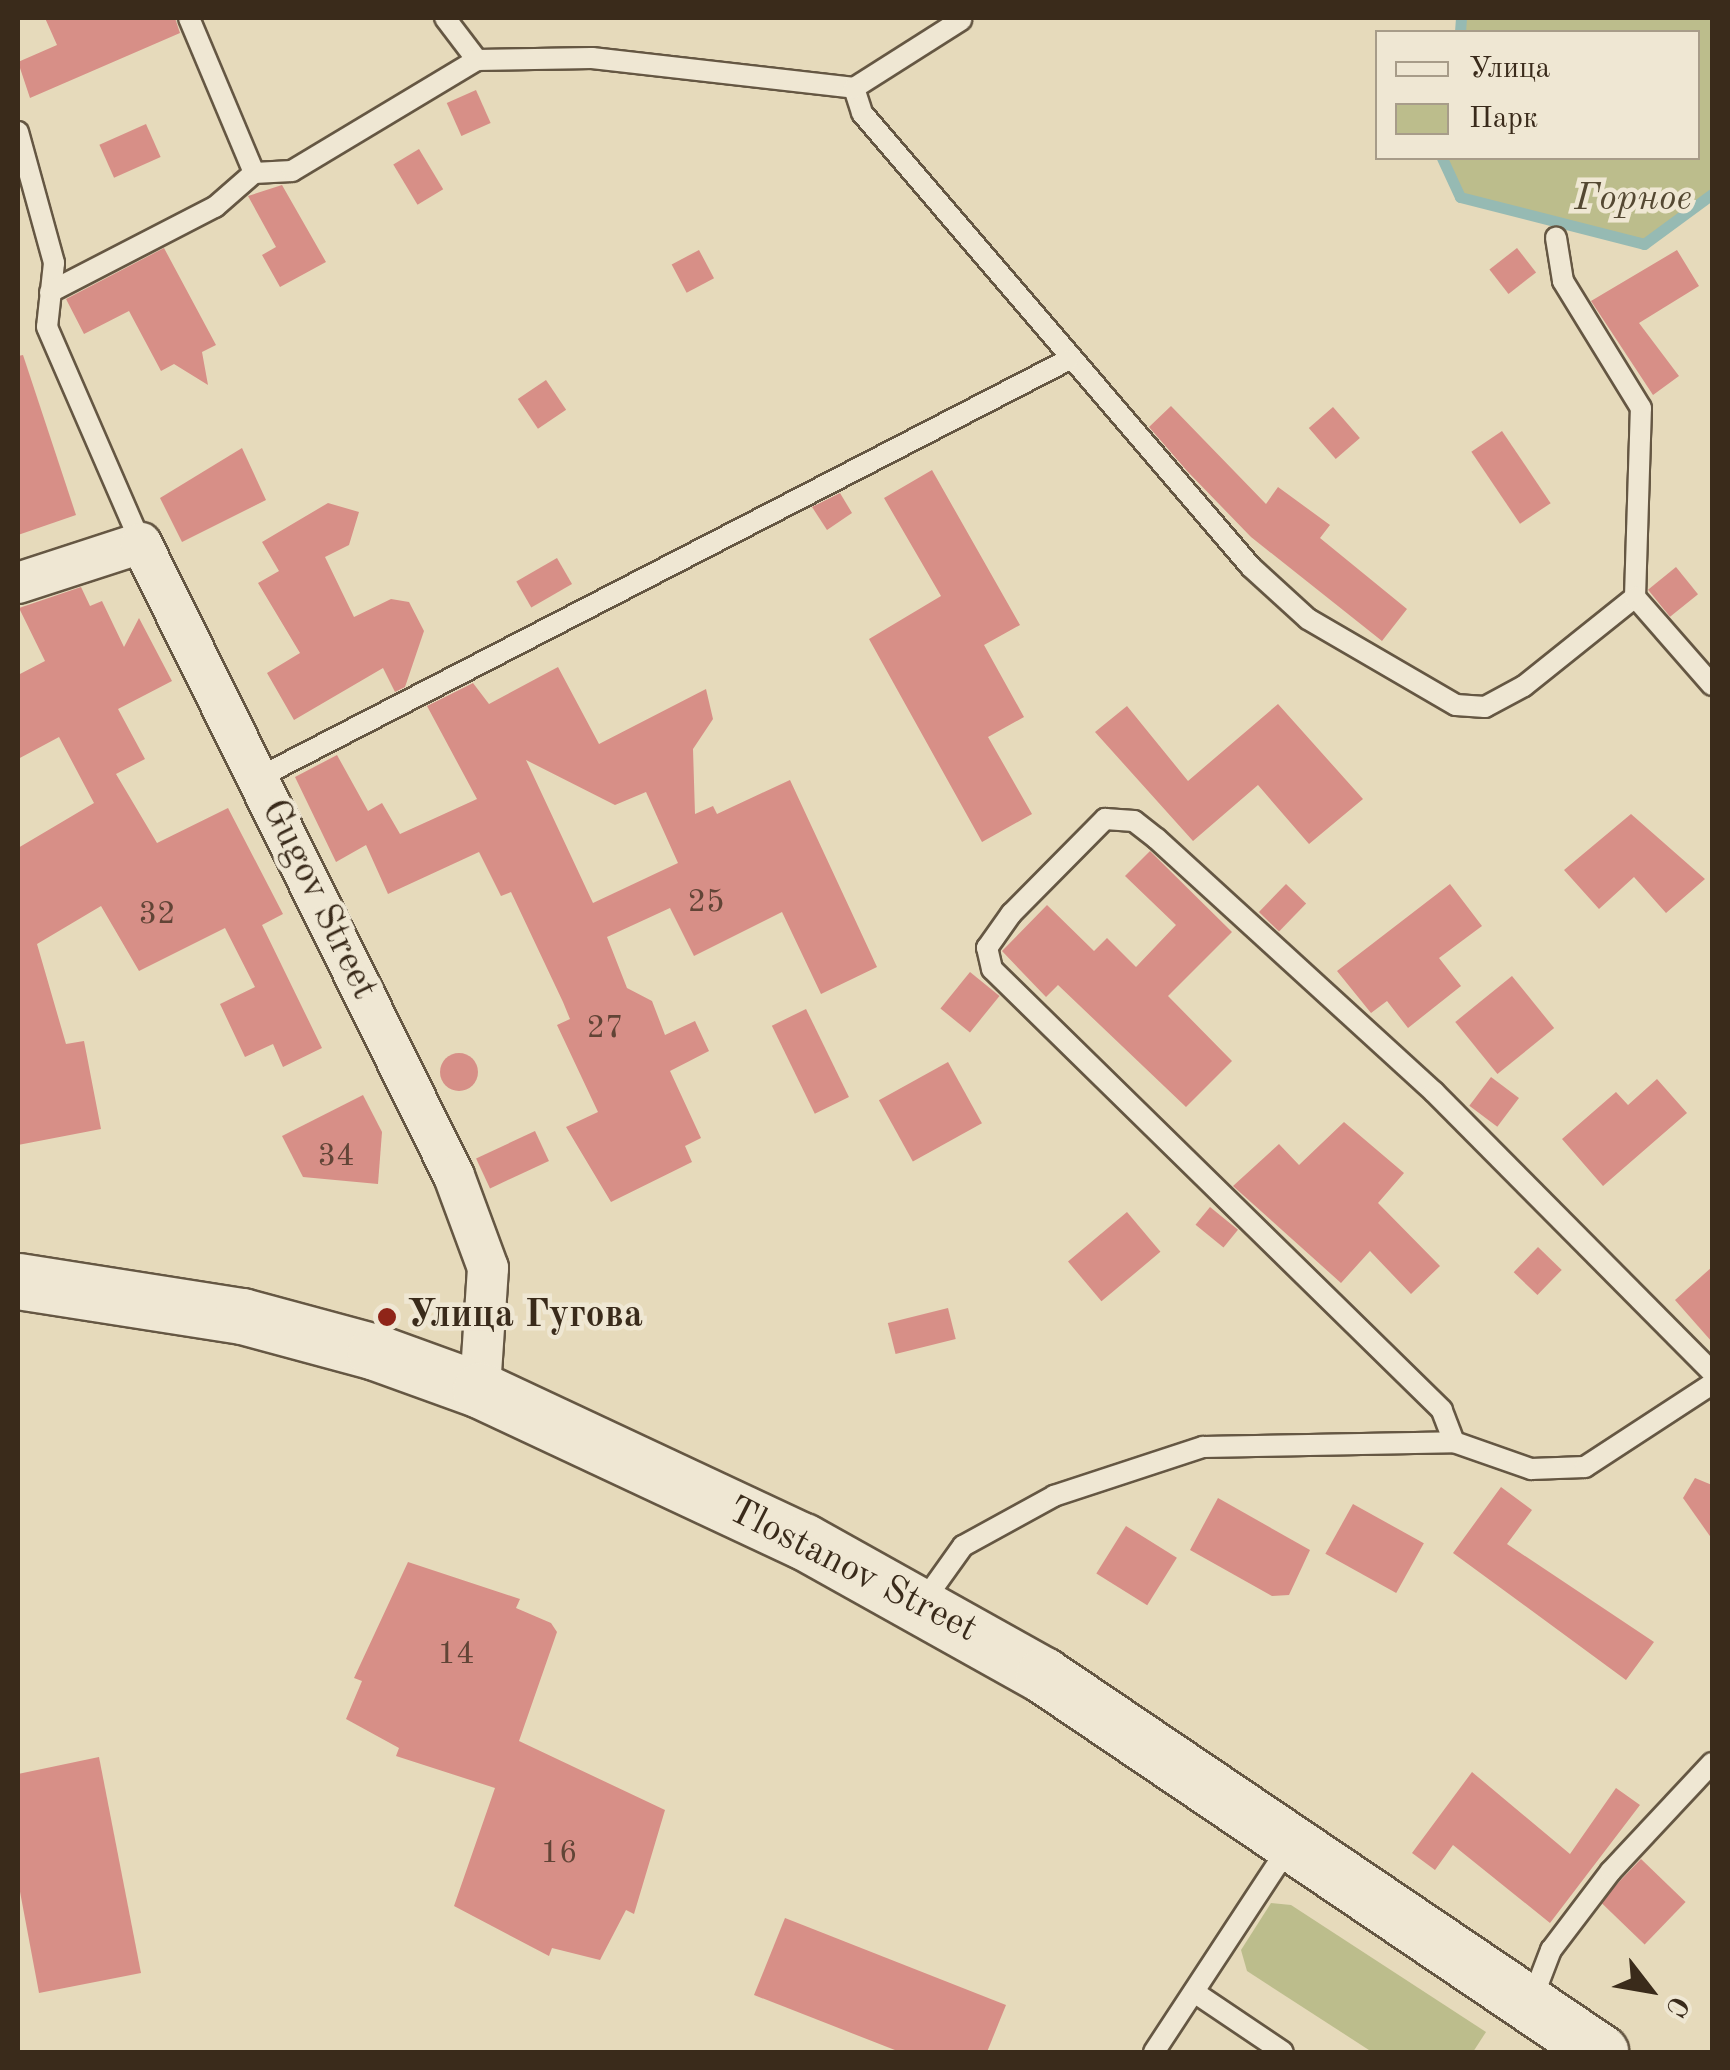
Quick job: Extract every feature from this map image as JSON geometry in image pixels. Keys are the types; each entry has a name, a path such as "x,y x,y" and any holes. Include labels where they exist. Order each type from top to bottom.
{"main road":[{"name":"Tlostanov Street","path":"18,1280 242,1316 480,1390 923,1602 1292,1840 1600,2052"}],"street":[{"path":"18,583 142,542"},
{"name":"Gugov Street","path":"142,542 454,1176 488,1268 480,1390"}],"lane":[{"path":"188,18 254,173"},
{"path":"445,18 477,60"},
{"path":"50,292 215,207 254,173 292,171 477,60 592,58 854,88 961,20"},
{"path":"854,88 862,113 1068,360 1308,619 1456,705 1485,707 1524,686 1636,597"},
{"path":"18,132 54,263 46,326 142,542"},
{"path":"1556,238 1563,281 1641,408 1636,597 1712,685"},
{"path":"258,778 1068,360"},
{"path":"1454,1442 1442,1410 992,969 988,948 1011,914 1104,819 1134,821 1157,839 1434,1092 1712,1372"},
{"path":"923,1602 963,1546 1054,1496 1204,1447 1454,1442 1531,1469 1586,1466 1712,1384"},
{"path":"1530,2005 1551,1950 1587,1903 1712,1763"},
{"path":"1154,2052 1292,1840"},
{"path":"1194,1992 1283,2052"}],"green space":[{"name":"Горное","path":"1461,18 1712,18 1712,194 1644,244 1460,197 1443,160 1700,160 1700,30 1460,30"},
{"path":"1271,1903 1291,1905 1486,2032 1473,2052 1372,2052 1247,1971 1241,1950"}],"building":[{"path":"45,18 175,18 180,33 30,98 18,62 57,45"},
{"path":"476,90 491,123 461,136 447,103"},
{"path":"146,124 161,157 114,178 99,145"},
{"path":"419,149 443,189 417,205 393,164"},
{"path":"282,185 326,262 280,287 262,255 276,247 248,196"},
{"path":"164,248 216,345 202,352 208,385 174,364 161,371 129,311 84,334 66,299"},
{"path":"1517,248 1536,272 1509,294 1489,270"},
{"path":"699,250 714,278 687,293 672,265"},
{"path":"1677,250 1699,286 1639,323 1679,376 1653,395 1591,301"},
{"path":"23,355 76,515 18,535 18,356"},
{"path":"546,380 566,410 538,429 518,399"},
{"path":"1171,406 1266,504 1278,487 1330,525 1320,538 1407,609 1382,641 1251,537 1188,472 1149,427"},
{"path":"1333,407 1360,438 1336,459 1309,428"},
{"path":"1502,431 1551,503 1520,524 1471,452"},
{"path":"242,448 266,500 182,542 160,498"},
{"path":"932,470 1020,625 984,645 1024,717 988,737 1032,814 982,842 869,639 941,596 884,498"},
{"path":"840,493 852,513 827,530 812,507"},
{"path":"328,503 359,512 349,545 325,557 354,617 391,599 409,602 424,631 405,687 395,692 383,668 294,720 267,673 300,653 258,583 279,571 262,542"},
{"path":"557,558 572,584 531,607 516,582"},
{"path":"1676,567 1698,594 1670,617 1648,590"},
{"path":"81,587 90,606 102,601 124,647 139,618 172,681 118,709 145,759 116,774 157,843 228,808 283,914 262,925 322,1048 283,1067 273,1044 245,1057 220,1004 255,987 225,928 139,971 101,906 37,944 66,1044 84,1041 101,1129 18,1145 18,848 94,803 59,737 18,759 18,675 45,661 19,608"},
{"path":"558,667 599,744 706,689 713,719 693,749 695,814 713,806 717,814 790,780 877,967 821,994 782,912 694,956 670,908 607,937 627,988 652,1001 665,1035 695,1021 709,1051 670,1071 701,1138 685,1146 692,1162 611,1202 566,1127 598,1112 557,1025 570,1019 511,892 501,896 479,852 388,894 366,845 336,862 295,777 337,755 368,811 382,803 400,834 477,799 427,706 473,683 489,704","holes":["526,760 615,805 646,792 678,863 593,903"]},
{"path":"1278,704 1363,799 1309,844 1258,785 1193,841 1095,732 1127,706 1188,781"},
{"path":"1631,814 1705,879 1666,913 1634,877 1599,909 1564,870"},
{"path":"1150,851 1232,932 1168,996 1232,1061 1186,1107 1058,985 1046,997 1002,951 1047,905 1094,951 1107,938 1136,967 1176,925 1125,876"},
{"path":"1286,884 1306,903 1279,932 1259,912"},
{"path":"1450,884 1482,926 1439,958 1461,986 1408,1028 1387,1001 1371,1013 1337,971"},
{"path":"970,972 1000,996 970,1032 940,1009"},
{"path":"1512,976 1554,1028 1497,1074 1455,1022"},
{"path":"806,1009 849,1097 815,1114 772,1026"},
{"path":"459,1053 472,1059 478,1072 472,1085 459,1091 446,1085 440,1072 446,1059"},
{"path":"948,1062 982,1123 913,1162 879,1100"},
{"path":"1491,1077 1519,1098 1497,1127 1469,1106"},
{"path":"1657,1079 1687,1113 1603,1186 1562,1139 1616,1092 1628,1105"},
{"path":"363,1095 382,1132 378,1184 303,1177 282,1136"},
{"path":"1344,1122 1404,1173 1378,1203 1440,1266 1411,1294 1370,1251 1341,1283 1233,1186 1279,1144 1299,1165"},
{"path":"535,1131 549,1161 490,1188 476,1158"},
{"path":"1210,1207 1238,1230 1224,1248 1196,1225"},
{"path":"1127,1212 1160,1252 1101,1301 1068,1261"},
{"path":"1538,1247 1562,1270 1537,1295 1514,1272"},
{"path":"1712,1267 1712,1342 1675,1300"},
{"path":"948,1308 956,1339 896,1354 888,1323"},
{"path":"1695,1478 1712,1485 1712,1539 1683,1498"},
{"path":"1501,1487 1532,1510 1507,1544 1654,1642 1626,1680 1453,1553"},
{"path":"1218,1498 1310,1550 1289,1595 1272,1596 1190,1550"},
{"path":"1353,1504 1424,1543 1396,1593 1325,1554"},
{"path":"1126,1526 1177,1558 1147,1605 1096,1573"},
{"path":"408,1562 520,1599 516,1608 551,1623 557,1632 519,1741 665,1810 634,1914 626,1910 600,1960 552,1948 549,1956 454,1906 495,1788 396,1756 399,1748 346,1719 362,1681 354,1678"},
{"path":"99,1757 141,1973 39,1993 18,1881 18,1774"},
{"path":"1472,1772 1570,1854 1616,1788 1640,1805 1550,1923 1453,1845 1435,1870 1412,1853"},
{"path":"1641,1859 1686,1902 1645,1945 1600,1901"},
{"path":"785,1918 1006,2005 987,2052 900,2052 754,1995"}],"waterway":[{"path":"1460,30 1461,18"},
{"path":"1443,160 1460,197 1644,244 1712,194"}],"place":[{"name":"Улица Гугова","path":"387,1317"}]}
